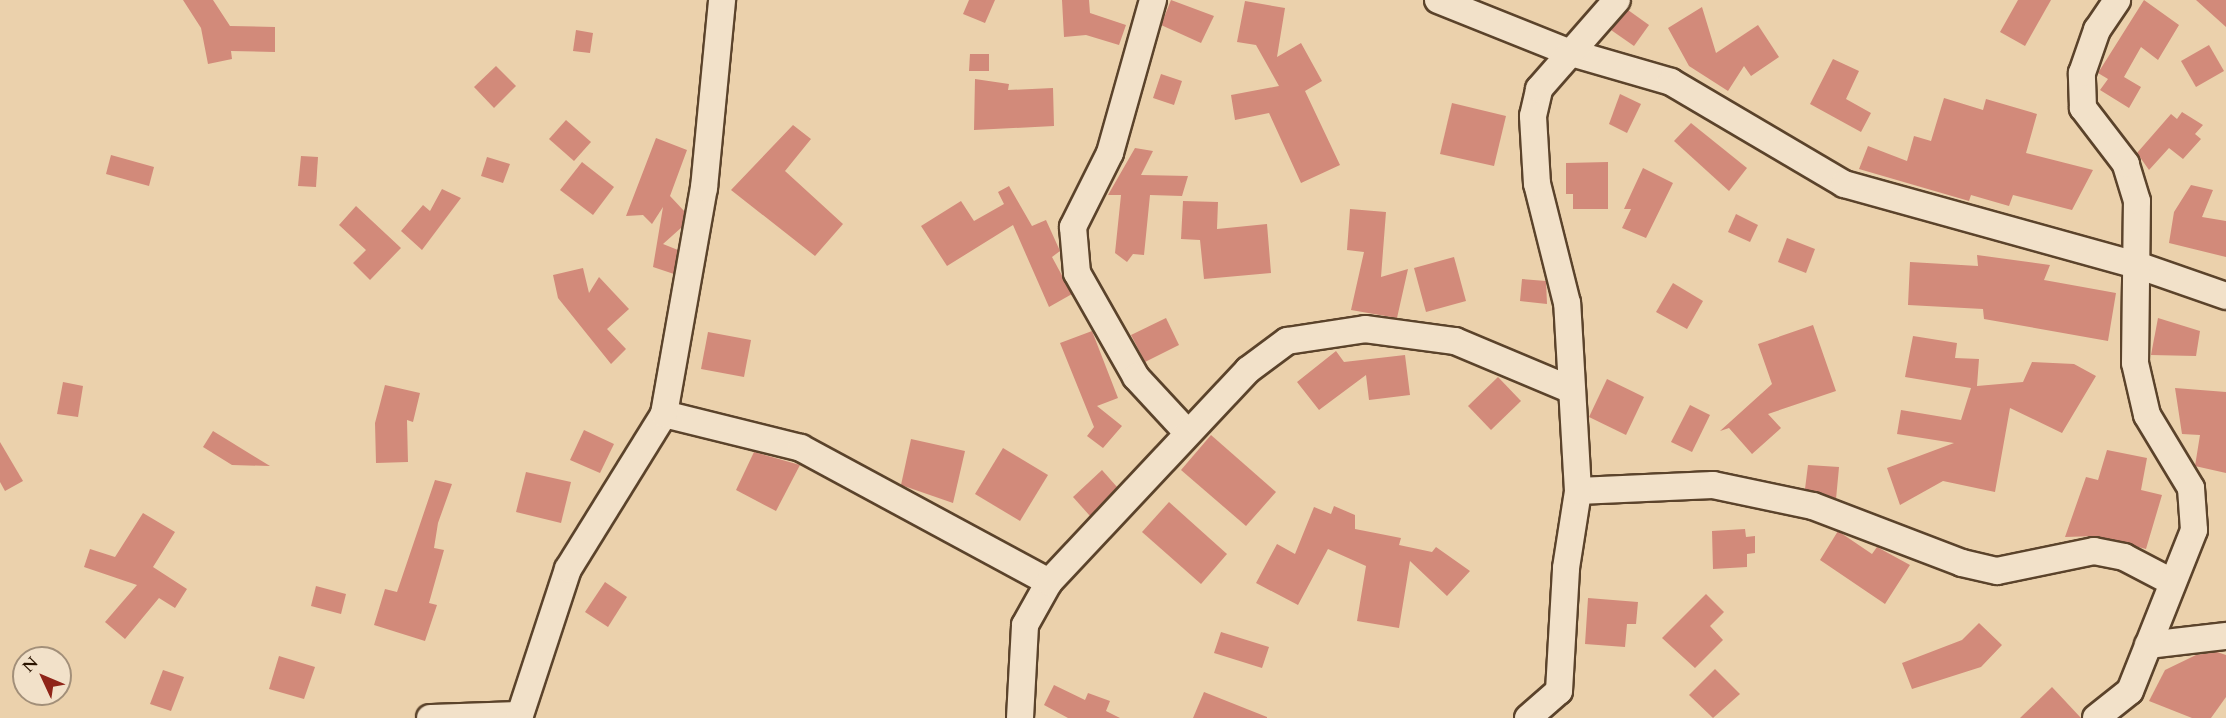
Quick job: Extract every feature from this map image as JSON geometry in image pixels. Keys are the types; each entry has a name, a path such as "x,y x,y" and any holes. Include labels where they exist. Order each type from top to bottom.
{"street":[{"path":"430,718 520,717 568,568 664,414 704,188 722,0"},
{"path":"1153,0 1110,153 1073,227 1077,273 1136,377 1187,432"},
{"path":"1438,0 1568,52 1671,82 1844,184 2140,266 2226,297"},
{"path":"1528,718 1559,692 1566,568 1578,491 1569,389 1567,303 1537,184 1533,116 1539,89 1568,52 1617,0"},
{"path":"2096,718 2130,691 2194,530 2191,488 2147,415 2135,363 2140,266 2137,201 2126,164 2083,108 2082,73 2097,30 2117,0"},
{"path":"1020,718 1025,625 1049,582 1248,369 1287,341 1365,328 1455,341 1569,389"},
{"path":"664,414 801,448 1049,582"},
{"path":"1578,491 1713,485 1813,506 1962,563 1997,571 2094,550 2124,557 2172,582"},
{"path":"2148,645 2226,636"}],"building":[{"path":"183,0 213,0 230,26 275,27 275,52 231,51 232,59 208,64 201,28"},
{"path":"969,0 995,0 985,23 963,14"},
{"path":"1062,0 1089,0 1090,13 1126,25 1119,45 1086,35 1064,37"},
{"path":"1171,0 1214,16 1201,43 1161,25"},
{"path":"2018,0 2051,0 2025,46 2000,32"},
{"path":"2144,0 2179,25 2158,60 2141,47 2124,77 2141,87 2129,108 2100,90 2108,79 2098,73"},
{"path":"2196,0 2226,0 2226,27"},
{"path":"1245,1 1285,8 1277,57 1301,43 1322,81 1305,91 1340,165 1301,183 1269,113 1235,120 1231,95 1279,86 1256,45 1237,42"},
{"path":"1702,7 1716,53 1758,25 1779,57 1751,76 1744,66 1728,91 1689,66 1668,28"},
{"path":"1628,10 1649,25 1634,46 1611,30"},
{"path":"576,30 593,33 590,53 573,51"},
{"path":"2209,45 2224,71 2196,87 2181,61"},
{"path":"970,54 989,54 989,71 969,71"},
{"path":"1833,59 1859,71 1846,99 1871,113 1861,132 1810,104"},
{"path":"496,66 516,86 494,108 474,87"},
{"path":"1161,74 1182,81 1174,105 1153,98"},
{"path":"975,79 1009,84 1008,90 1053,88 1054,126 974,130"},
{"path":"1620,94 1641,104 1627,133 1609,124"},
{"path":"1944,98 1983,110 1986,99 2037,114 2026,153 2093,170 2072,210 2013,195 2009,206 1971,195 1969,201 1859,169 1868,146 1907,161 1914,136 1931,141"},
{"path":"1452,103 1506,116 1494,166 1440,154"},
{"path":"2182,112 2203,125 2195,134 2201,139 2183,159 2169,148 2149,170 2137,153 2171,114 2177,119"},
{"path":"566,120 591,142 574,161 549,139"},
{"path":"1691,123 1747,168 1729,191 1674,141"},
{"path":"793,125 811,139 785,171 843,224 815,256 731,190"},
{"path":"656,138 687,150 670,196 685,212 682,227 663,244 678,250 674,274 653,267 663,207 652,224 643,215 626,216"},
{"path":"1135,148 1153,151 1141,175 1188,176 1182,196 1150,195 1144,255 1133,254 1127,262 1115,253 1121,195 1108,195"},
{"path":"111,155 154,167 149,186 106,174"},
{"path":"301,156 318,157 316,187 298,186"},
{"path":"487,157 510,164 503,183 481,176"},
{"path":"582,162 614,187 593,215 560,190"},
{"path":"1608,162 1608,209 1573,209 1573,194 1566,194 1566,163"},
{"path":"1643,168 1673,183 1646,238 1622,228 1631,209 1624,209"},
{"path":"2191,185 2213,190 2202,217 2226,221 2226,257 2169,243 2174,212"},
{"path":"1009,186 1032,226 1046,220 1060,251 1052,257 1072,294 1049,307 1013,225 947,266 921,226 961,201 974,221 1004,204 998,192"},
{"path":"442,189 461,198 422,250 401,231 423,205 430,211"},
{"path":"1183,201 1218,202 1217,229 1267,224 1271,273 1204,279 1200,240 1181,239"},
{"path":"356,206 401,248 370,280 353,263 366,250 339,225"},
{"path":"1350,209 1386,212 1381,277 1408,269 1397,318 1351,310 1364,252 1347,250"},
{"path":"1736,214 1758,225 1750,242 1728,232"},
{"path":"1787,238 1815,249 1806,273 1778,262"},
{"path":"1977,255 2050,265 2044,280 2116,293 2108,341 1984,319 1983,309 1908,305 1910,262 1978,266"},
{"path":"1454,257 1466,301 1426,312 1414,268"},
{"path":"583,268 589,293 599,277 629,309 607,329 626,349 611,364 558,298 553,275"},
{"path":"1522,279 1546,281 1547,304 1520,301"},
{"path":"1673,283 1703,301 1687,329 1656,312"},
{"path":"1166,318 1179,345 1145,362 1131,335"},
{"path":"2158,318 2200,331 2196,356 2151,355"},
{"path":"1813,325 1836,391 1768,414 1781,428 1752,454 1729,428 1720,431 1772,384 1758,344"},
{"path":"1092,331 1118,398 1097,406 1122,426 1103,448 1087,436 1094,427 1060,343"},
{"path":"708,332 751,340 744,377 701,369"},
{"path":"1913,336 1957,343 1955,358 1979,359 1977,386 2023,382 2032,362 2074,364 2096,376 2062,433 2010,408 1995,492 1943,481 1900,505 1887,468 1954,443 1897,434 1901,410 1961,420 1971,388 1905,377"},
{"path":"1336,351 1344,362 1405,355 1410,395 1369,400 1366,375 1319,410 1297,382"},
{"path":"1498,377 1521,401 1491,430 1468,406"},
{"path":"1607,379 1644,397 1626,435 1589,417"},
{"path":"63,382 83,386 78,417 57,414"},
{"path":"385,385 420,393 413,422 407,420 408,462 376,463 375,423"},
{"path":"2175,388 2226,392 2226,473 2195,466 2200,435 2182,434"},
{"path":"1690,405 1710,415 1692,452 1671,442"},
{"path":"584,430 614,444 600,473 570,460"},
{"path":"213,431 270,466 232,465 203,447"},
{"path":"1211,435 1276,492 1246,526 1181,470"},
{"path":"911,439 965,451 953,503 901,485"},
{"path":"0,442 23,481 5,491 0,482"},
{"path":"1003,448 1048,475 1020,521 975,494"},
{"path":"2107,450 2147,458 2141,490 2162,495 2146,549 2097,536 2065,537 2086,477 2098,480"},
{"path":"754,452 800,465 776,511 736,490"},
{"path":"1808,465 1839,467 1836,499 1805,489"},
{"path":"1102,470 1117,487 1090,516 1073,497"},
{"path":"526,472 571,482 561,523 516,512"},
{"path":"435,480 452,484 438,523 434,548 444,550 429,603 437,605 425,641 374,625 385,589 397,592"},
{"path":"1169,502 1227,554 1201,584 1142,532"},
{"path":"1334,506 1355,515 1355,529 1401,538 1399,545 1432,552 1436,547 1470,571 1447,596 1410,561 1399,628 1357,621 1366,566 1328,549 1298,605 1256,583 1277,544 1295,554 1314,507 1331,514"},
{"path":"143,513 175,532 153,567 187,589 175,608 159,598 125,639 105,622 137,585 84,567 90,549 115,557"},
{"path":"1745,529 1746,537 1755,536 1755,553 1747,554 1747,567 1713,569 1712,531"},
{"path":"1838,531 1872,554 1877,547 1910,565 1885,604 1820,560"},
{"path":"605,582 627,597 608,627 585,612"},
{"path":"316,586 346,594 341,614 311,606"},
{"path":"1706,594 1724,612 1710,626 1723,640 1695,668 1662,638"},
{"path":"1588,598 1638,602 1636,624 1627,624 1625,647 1585,644"},
{"path":"1979,623 2002,645 1981,667 1912,689 1902,663 1962,640"},
{"path":"1221,632 1269,647 1262,668 1214,653"},
{"path":"2217,652 2226,655 2226,697 2211,718 2192,718 2149,701 2165,670 2196,655"},
{"path":"279,656 315,667 304,699 269,689"},
{"path":"1715,669 1740,694 1713,718 1689,695"},
{"path":"163,670 184,677 171,711 150,704"},
{"path":"1054,685 1085,700 1088,693 1110,701 1106,711 1120,718 1068,718 1044,705"},
{"path":"2052,687 2081,718 2020,718"},
{"path":"1204,692 1267,717 1267,718 1193,718"}]}
